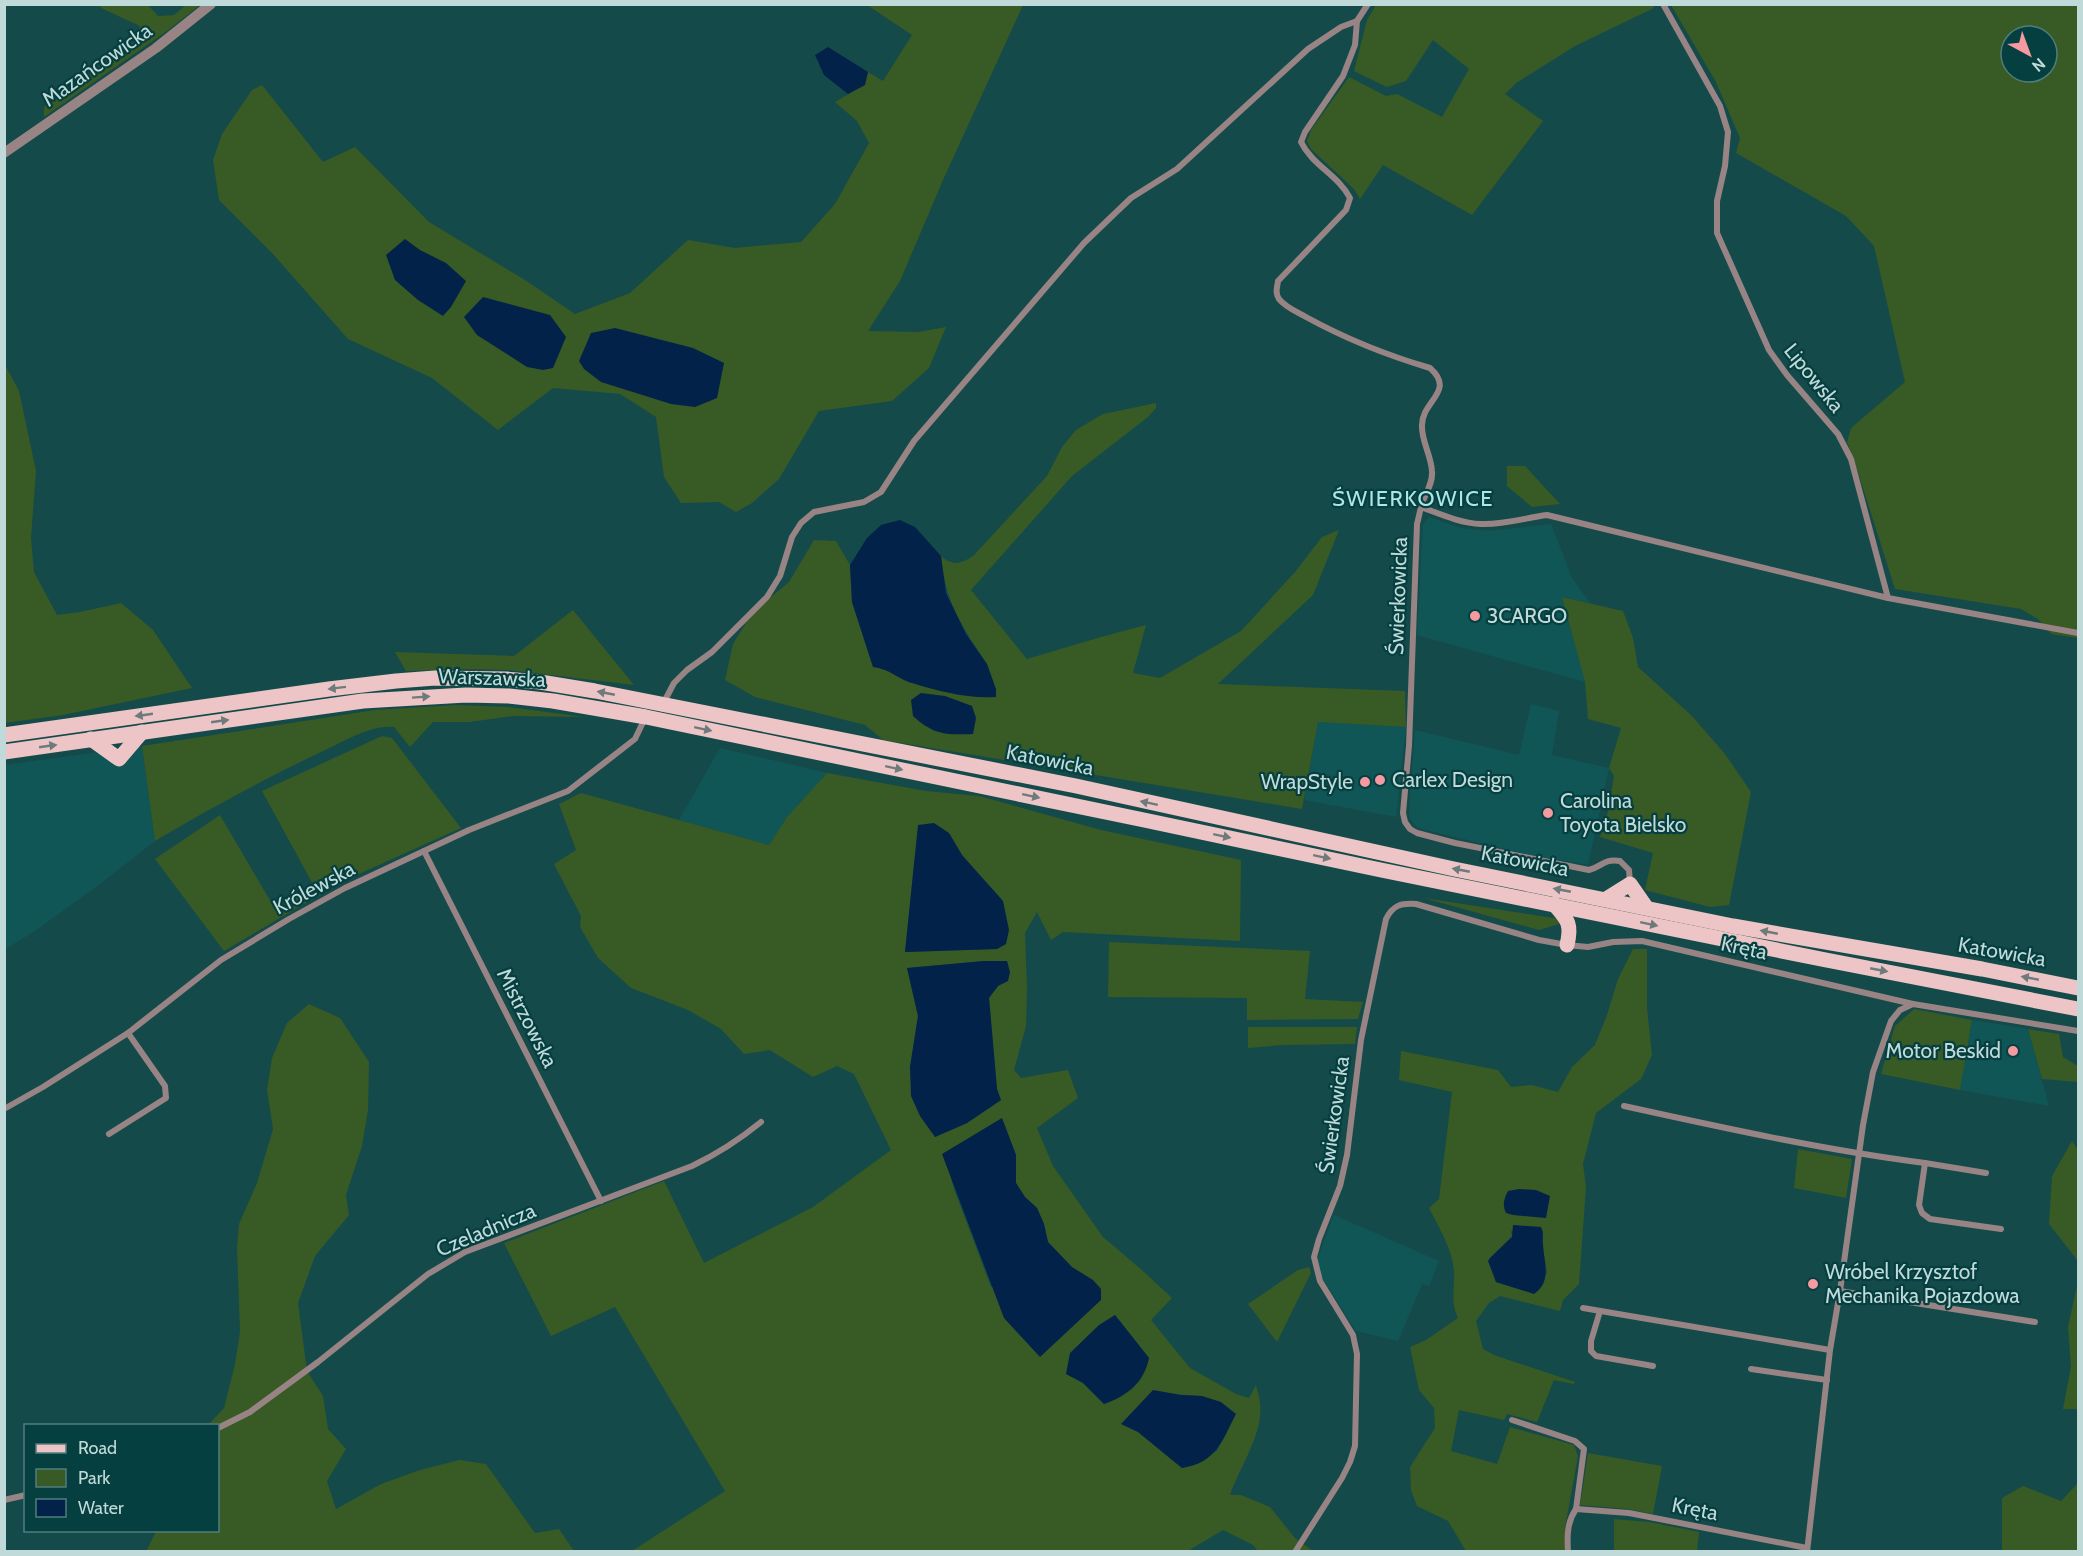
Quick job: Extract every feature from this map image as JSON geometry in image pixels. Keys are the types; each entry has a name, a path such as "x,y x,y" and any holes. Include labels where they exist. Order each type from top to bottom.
{"main road":[{"name":"Warszawska","path":"4,735 329,688 435,678 474,678 540,682 663,704 965,765"},
{"name":"Warszawska","path":"4,752 363,702 456,695 509,696 646,717 974,785"},
{"path":"91,740 119,759 142,732"},
{"name":"Katowicka","path":"965,765 1076,786 1454,869 1820,942 2079,988"},
{"name":"Katowicka","path":"974,785 1810,957 2079,1009"},
{"path":"1606,899 1630,885 1646,907"},
{"path":"1554,904 1569,924 1567,945"}],"street":[{"name":"Świerkowicka","path":"1368,4 1357,21 1354,45 1345,71 1333,93 1305,132 1301,142 1308,153 1345,189 1350,198 1346,210 1278,281 1276,290 1278,298 1287,306 1324,327 1362,346 1430,368 1439,376 1438,392 1425,413 1422,425 1432,471 1431,484 1421,507 1417,524 1403,813 1405,822 1417,833 1455,843 1589,870 1606,861 1620,861 1629,870 1630,885"},
{"name":"Lipowska","path":"1663,4 1720,106 1728,132 1725,166 1717,201 1717,233 1769,350 1787,375 1838,434 1851,459 1888,598"},
{"name":"Mazańcowicka","path":"4,153 156,48 210,5"},
{"path":"663,704 674,682 712,652 767,597 780,576 792,537 801,523 814,512 864,502 881,492 922,432 1084,243 1131,198 1177,169 1296,59 1341,27 1357,21"},
{"path":"1421,507 1458,520 1479,524 1499,524 1547,515 1888,598 2079,633"},
{"name":"Królewska","path":"4,1109 43,1088 128,1033 221,960 289,919 469,830 568,791 635,739 646,717"},
{"name":"Mistrzowska","path":"424,851 601,1201"},
{"name":"Świerkowicka","path":"1295,1551 1342,1478 1355,1446 1356,1354 1353,1335 1320,1281 1314,1257 1340,1186 1347,1155 1362,1032 1386,919 1398,904 1416,904 1539,940 1567,945"},
{"name":"Kręta","path":"1567,945 1588,947 1613,942 1642,941 1913,1004 2079,1031"},
{"name":"Kręta","path":"1576,1509 1629,1513 1807,1550 1830,1350 1873,1072 1891,1021 1900,1010 1913,1004"},
{"path":"109,1134 166,1098 165,1086 128,1033"},
{"path":"1624,1106 1751,1135 1860,1155 1986,1173"},
{"name":"Czeladnicza","path":"219,1427 258,1405 318,1362 428,1274 465,1252 692,1166 714,1156 760,1122"},
{"path":"1925,1163 1919,1205 1922,1213 1930,1219 2001,1229"},
{"path":"1840,1291 2035,1322"},
{"path":"1583,1308 1830,1350"},
{"path":"1600,1311 1591,1341 1591,1352 1596,1356 1653,1366"},
{"path":"1751,1369 1827,1380"},
{"path":"1512,1420 1575,1441 1584,1449 1576,1509 1569,1518 1568,1551"},
{"path":"4,1500 24,1495"}],"shaded area":[{"path":"1429,517 1461,528 1490,531 1551,524 1572,578 1590,603 1562,597 1585,682 1417,635 1423,524"},
{"path":"1531,704 1559,711 1552,755 1609,768 1588,865 1526,854 1418,828 1410,819 1415,730 1519,755"},
{"path":"1318,722 1406,727 1396,817 1304,800"},
{"path":"142,746 155,841 35,931 5,949 5,765"},
{"path":"720,748 827,773 787,817 769,845 679,820"},
{"path":"1972,1020 2028,1029 2049,1106 1960,1090"},
{"path":"1334,1215 1439,1261 1429,1286 1422,1284 1398,1341 1356,1331 1323,1279 1316,1263"}],"green space":[{"path":"1652,4 1654,8 1575,46 1516,83 1505,94 1543,121 1472,215 1383,165 1360,199 1354,189 1311,149 1307,141 1311,130 1349,77 1386,96 1397,94 1442,117 1469,69 1433,40 1406,81 1387,87 1354,71 1367,20 1376,5"},
{"path":"98,5 148,5 158,16 174,15 186,5 200,5 167,31 44,117 44,107 134,42 140,26"},
{"path":"867,5 1023,5 943,180 900,281 868,331 919,332 946,327 929,368 892,401 819,411 779,479 752,503 736,512 719,502 681,503 664,477 656,417 620,394 553,388 498,430 432,378 348,339 272,253 219,200 213,160 222,134 252,90 262,85 323,162 355,147 429,222 525,280 575,314 630,293 688,240 735,248 801,242 835,204 869,143 857,121 835,102 864,85 868,72 883,81 912,35"},
{"path":"1671,5 2078,5 2078,638 2051,634 2038,619 2021,609 1895,589 1847,442 1851,428 1905,382 1874,246 1846,216 1736,153 1740,138 1716,82"},
{"path":"5,365 19,391 36,471 31,538 34,572 57,615 121,603 153,630 192,688 63,715 5,723"},
{"path":"1156,403 1156,408 1148,417 1072,476 971,590 1027,659 1146,625 1133,673 1160,678 1241,631 1295,572 1322,537 1339,530 1313,595 1218,684 1405,691 1406,727 1318,722 1302,809 883,740 865,725 755,697 725,680 733,644 752,613 789,582 814,540 836,541 850,565 852,602 873,667 886,669 910,683 987,664 956,613 946,587 941,556 950,562 958,563 975,554 1047,476 1062,447 1076,430 1103,414"},
{"path":"1507,466 1525,466 1560,504 1532,507 1507,486"},
{"path":"1562,597 1623,611 1633,638 1638,667 1692,716 1725,754 1751,792 1729,905 1710,907 1645,890 1653,853 1600,837 1608,812 1614,776 1609,768 1621,728 1588,719 1585,682"},
{"path":"573,610 634,685 509,670 406,671 395,652 514,656"},
{"path":"456,705 509,707 584,717 513,716 469,722 433,722 410,747 394,727 376,728 348,739 279,773 155,841 142,746 375,710"},
{"path":"382,736 392,738 461,828 341,882 224,951 155,859 220,815 275,909 315,888 262,791"},
{"path":"827,773 926,791 979,796 1101,830 1241,860 1240,941 1063,932 1051,940 1037,912 1025,933 1026,1026 1014,1070 1021,1078 1068,1070 1078,1098 1037,1128 1053,1166 1103,1237 1172,1298 1151,1320 1190,1368 1236,1394 1249,1398 1256,1385 1260,1401 1258,1426 1230,1495 1241,1495 1270,1507 1295,1538 1313,1551 1258,1551 1253,1545 1223,1530 1186,1552 632,1551 725,1491 615,1307 551,1336 504,1243 664,1181 704,1263 813,1207 891,1150 854,1074 837,1066 813,1077 770,1050 744,1054 721,1029 688,1010 631,988 598,958 580,927 581,916 554,864 576,850 559,804 581,793 769,845 787,817","holes":["949,833 980,878 999,896 1006,944 997,949 905,952 915,855","984,961 1007,962 998,986 989,997 997,1089 1001,1100 967,1123 935,1137 910,1067 918,1016 907,968","1002,1119 1016,1155 1016,1183 1025,1197 1037,1208 1048,1242 1072,1268 991,1287 954,1189 948,1166","1115,1315 1149,1358 1104,1404 1083,1383 1067,1374","1171,1394 1202,1396 1235,1414 1217,1451 1182,1468 1138,1432 1122,1424"]},
{"path":"1424,898 1560,919 1559,924 1539,930"},
{"path":"1109,942 1310,951 1305,999 1363,1002 1358,1019 1247,1020 1247,998 1108,997"},
{"path":"1633,949 1647,949 1647,1008 1652,1055 1641,1079 1596,1113 1583,1164 1586,1187 1579,1284 1563,1300 1560,1311 1500,1296 1489,1303 1476,1321 1483,1349 1494,1355 1575,1382 1574,1384 1554,1380 1537,1422 1507,1414 1504,1420 1459,1410 1451,1451 1497,1464 1510,1427 1574,1445 1578,1456 1565,1528 1565,1551 1466,1551 1448,1521 1417,1506 1411,1490 1410,1467 1435,1428 1434,1408 1419,1390 1410,1347 1426,1340 1458,1318 1454,1306 1454,1271 1451,1254 1429,1208 1439,1199 1452,1092 1399,1080 1401,1051 1498,1070 1511,1087 1532,1085 1558,1092 1572,1067 1595,1045 1618,979","holes":["1511,1231 1543,1231 1542,1243 1547,1273 1534,1293 1496,1282 1490,1258 1512,1236"]},
{"path":"309,1004 340,1018 369,1062 368,1110 362,1146 346,1195 349,1215 315,1256 298,1303 307,1371 323,1396 328,1429 346,1449 327,1481 336,1509 381,1484 420,1470 459,1460 486,1464 535,1533 559,1529 574,1551 146,1552 156,1532 219,1532 219,1424 209,1424 224,1408 235,1364 240,1332 237,1247 239,1224 257,1183 273,1129 267,1090 272,1058 287,1023"},
{"path":"1914,1009 1972,1020 1960,1090 1881,1074 1895,1026"},
{"path":"1248,1027 1357,1027 1355,1044 1248,1048"},
{"path":"2028,1029 2059,1034 2063,1057 2078,1066 2078,1082 2042,1079"},
{"path":"2072,1141 2078,1150 2078,1261 2049,1224 2052,1176"},
{"path":"1798,1149 1852,1159 1846,1198 1794,1188"},
{"path":"1309,1267 1311,1273 1277,1342 1248,1304 1298,1270"},
{"path":"2078,1281 2078,1409 2063,1409 2071,1367 2068,1327"},
{"path":"1588,1453 1662,1466 1653,1514 1628,1509 1580,1505"},
{"path":"2078,1483 2078,1551 2002,1551 2002,1498 2023,1486 2061,1501"},
{"path":"1614,1519 1649,1522 1699,1532 1697,1551 1614,1551"}],"water":[{"path":"828,47 868,72 865,85 848,94 824,75 815,55"},
{"path":"405,239 420,250 446,263 466,281 443,316 418,300 395,280 386,255"},
{"path":"483,297 550,315 566,337 553,368 543,370 527,367 477,335 464,317"},
{"path":"615,328 693,348 724,363 717,398 695,407 671,404 601,382 584,369 579,361 591,333"},
{"path":"900,520 915,527 941,556 946,593 966,634 987,664 996,689 996,697 964,696 943,691 912,683 873,667 852,602 850,565 867,538 881,525"},
{"path":"921,693 945,696 972,706 976,718 973,734 940,732 920,722 913,716 911,700"},
{"path":"934,823 949,833 962,855 1003,901 1009,930 1006,944 997,949 905,952 918,825"},
{"path":"1007,961 1010,972 1008,981 998,986 989,998 997,1089 1001,1100 967,1123 935,1137 920,1116 911,1096 910,1067 918,1016 907,968"},
{"path":"1002,1118 1016,1155 1016,1183 1025,1197 1037,1208 1048,1242 1072,1267 1093,1280 1101,1289 1101,1300 1040,1357 1004,1318 942,1154"},
{"path":"1536,1190 1550,1196 1546,1218 1506,1213 1504,1202 1508,1191"},
{"path":"1513,1225 1541,1227 1542,1229 1545,1278 1540,1289 1534,1294 1496,1282 1488,1261 1512,1237"},
{"path":"1115,1315 1149,1358 1139,1381 1127,1393 1104,1404 1083,1383 1066,1374 1070,1353 1099,1325"},
{"path":"1153,1390 1202,1396 1221,1402 1236,1414 1222,1442 1210,1456 1194,1465 1182,1468 1138,1432 1121,1424"}],"place":[{"name":"3CARGO","path":"1475,616"},
{"name":"Carlex Design","path":"1380,780"},
{"name":"WrapStyle","path":"1365,782"},
{"name":"Carolina Toyota Bielsko","path":"1548,813"},
{"name":"Motor Beskid","path":"2013,1051"},
{"name":"Wróbel Krzysztof Mechanika Pojazdowa","path":"1813,1284"}],"district":[{"name":"ŚWIERKOWICE","path":"1413,498"}]}
